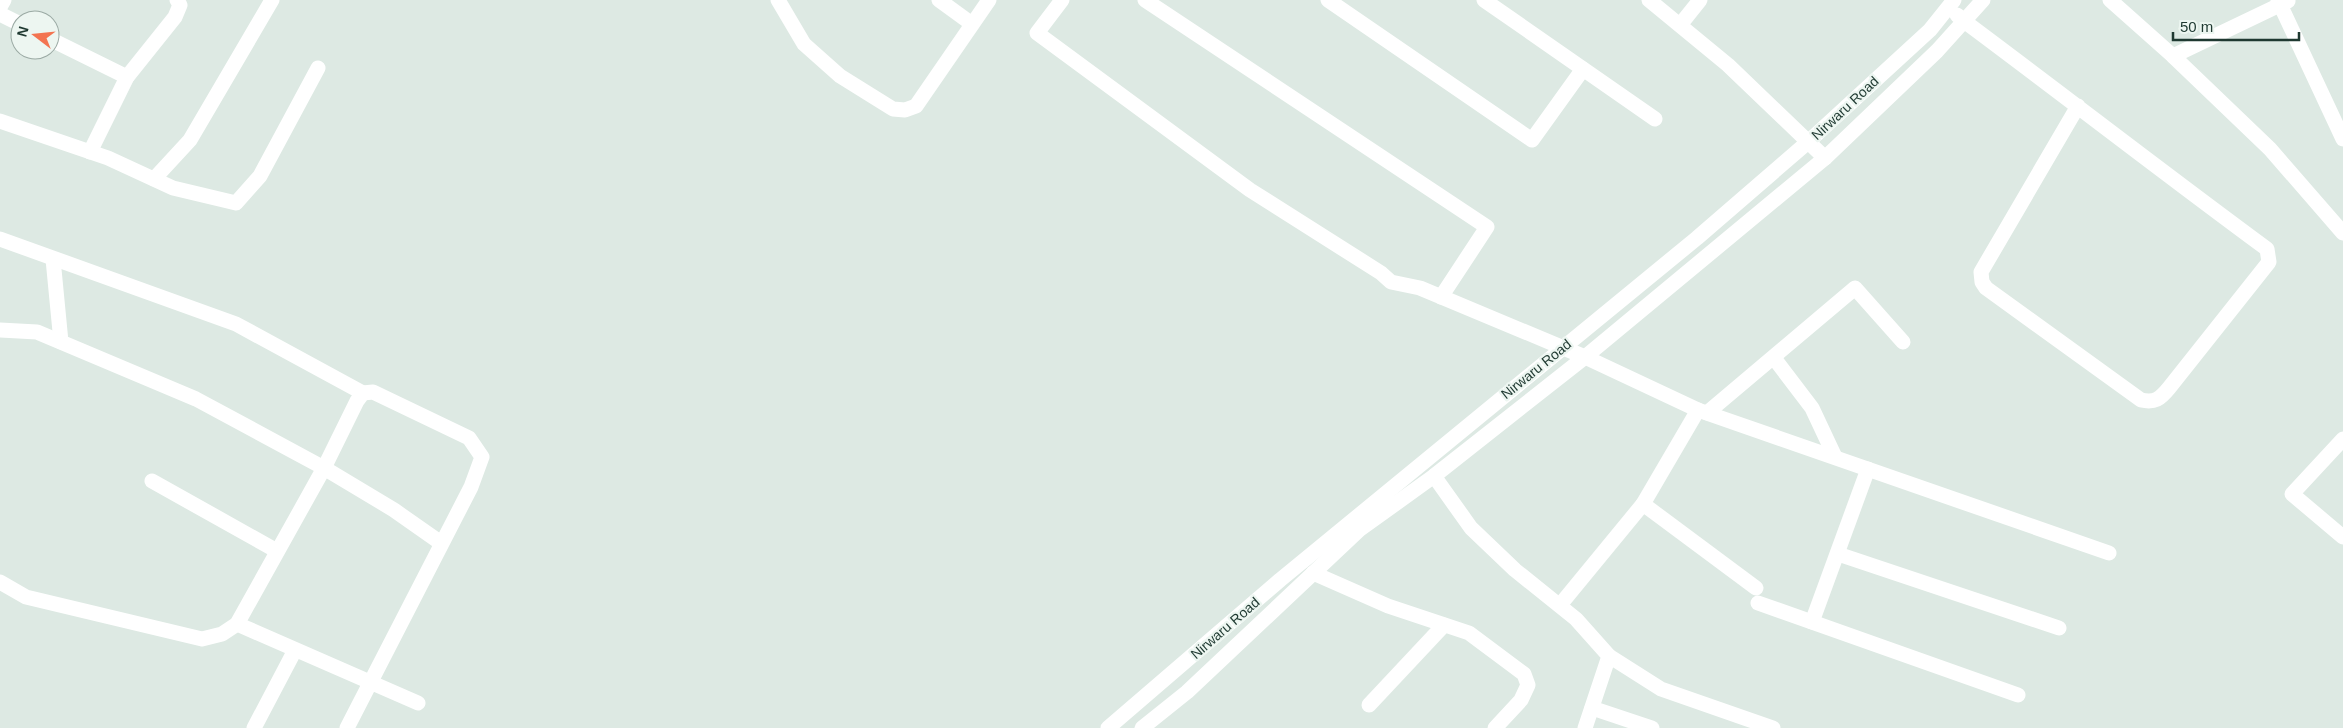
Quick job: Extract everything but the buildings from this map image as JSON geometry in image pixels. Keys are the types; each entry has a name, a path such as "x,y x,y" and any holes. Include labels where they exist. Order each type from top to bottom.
{"street":[{"path":"0,7 4,0"},
{"path":"90,152 127,77 175,17 180,5 177,0"},
{"path":"154,179 190,140 272,0"},
{"path":"778,0 792,27 816,56 840,76 893,109 905,110 916,106 989,0"},
{"path":"939,0 972,24"},
{"path":"1062,0 1037,33 1250,190 1381,273 1391,282 1420,288 1561,349 1585,357 1703,412 2109,553"},
{"path":"1145,0 1487,227 1441,298"},
{"path":"1328,0 1532,140 1583,69"},
{"path":"1484,0 1655,119"},
{"path":"1649,0 1728,65 1825,158"},
{"path":"1680,25 1700,0"},
{"name":"Nirwaru Road","path":"1142,728 1187,692 1359,530 1434,476 1585,357 1825,158 1937,51 1983,0"},
{"path":"2110,0 2173,56 2270,149 2343,233"},
{"path":"2173,56 2283,2 2343,139"},
{"path":"1951,4 1964,21 2078,106 2267,249 2270,255 2269,262 2160,399 2151,402 2141,400 1986,288 1982,282 1981,272 2078,106"},
{"name":"Nirwaru Road","path":"1108,728 1280,580 1697,238 1808,142 1930,30 1951,4"},
{"path":"60,44 127,77"},
{"path":"0,121 90,152 174,188 236,203 260,176 318,68"},
{"path":"0,239 236,324 363,393 373,392 468,438 482,457 472,487 440,543 347,728"},
{"path":"53,259 61,342"},
{"path":"1560,606 1643,504 1703,412 1774,358 1855,288 1903,342"},
{"path":"0,330 37,332 196,399 324,468 394,510 440,543"},
{"path":"1774,358 1812,408 1835,457"},
{"path":"0,582 26,597 202,639 222,634 237,624 324,468 357,400 363,393"},
{"path":"2343,439 2292,494 2343,537"},
{"path":"1812,622 1868,469"},
{"path":"1434,476 1471,528 1515,570 1576,619 1609,656 1661,690 1773,728"},
{"path":"152,481 277,552"},
{"path":"1643,504 1756,588"},
{"path":"1838,554 2059,628"},
{"path":"1313,573 1388,606 1470,633 1524,674 1528,685 1521,700 1495,728"},
{"path":"1758,603 2018,695"},
{"path":"237,624 418,702"},
{"path":"1368,704 1444,625"},
{"path":"254,728 294,650"},
{"path":"1585,728 1609,656"},
{"path":"1592,708 1652,728"}]}
